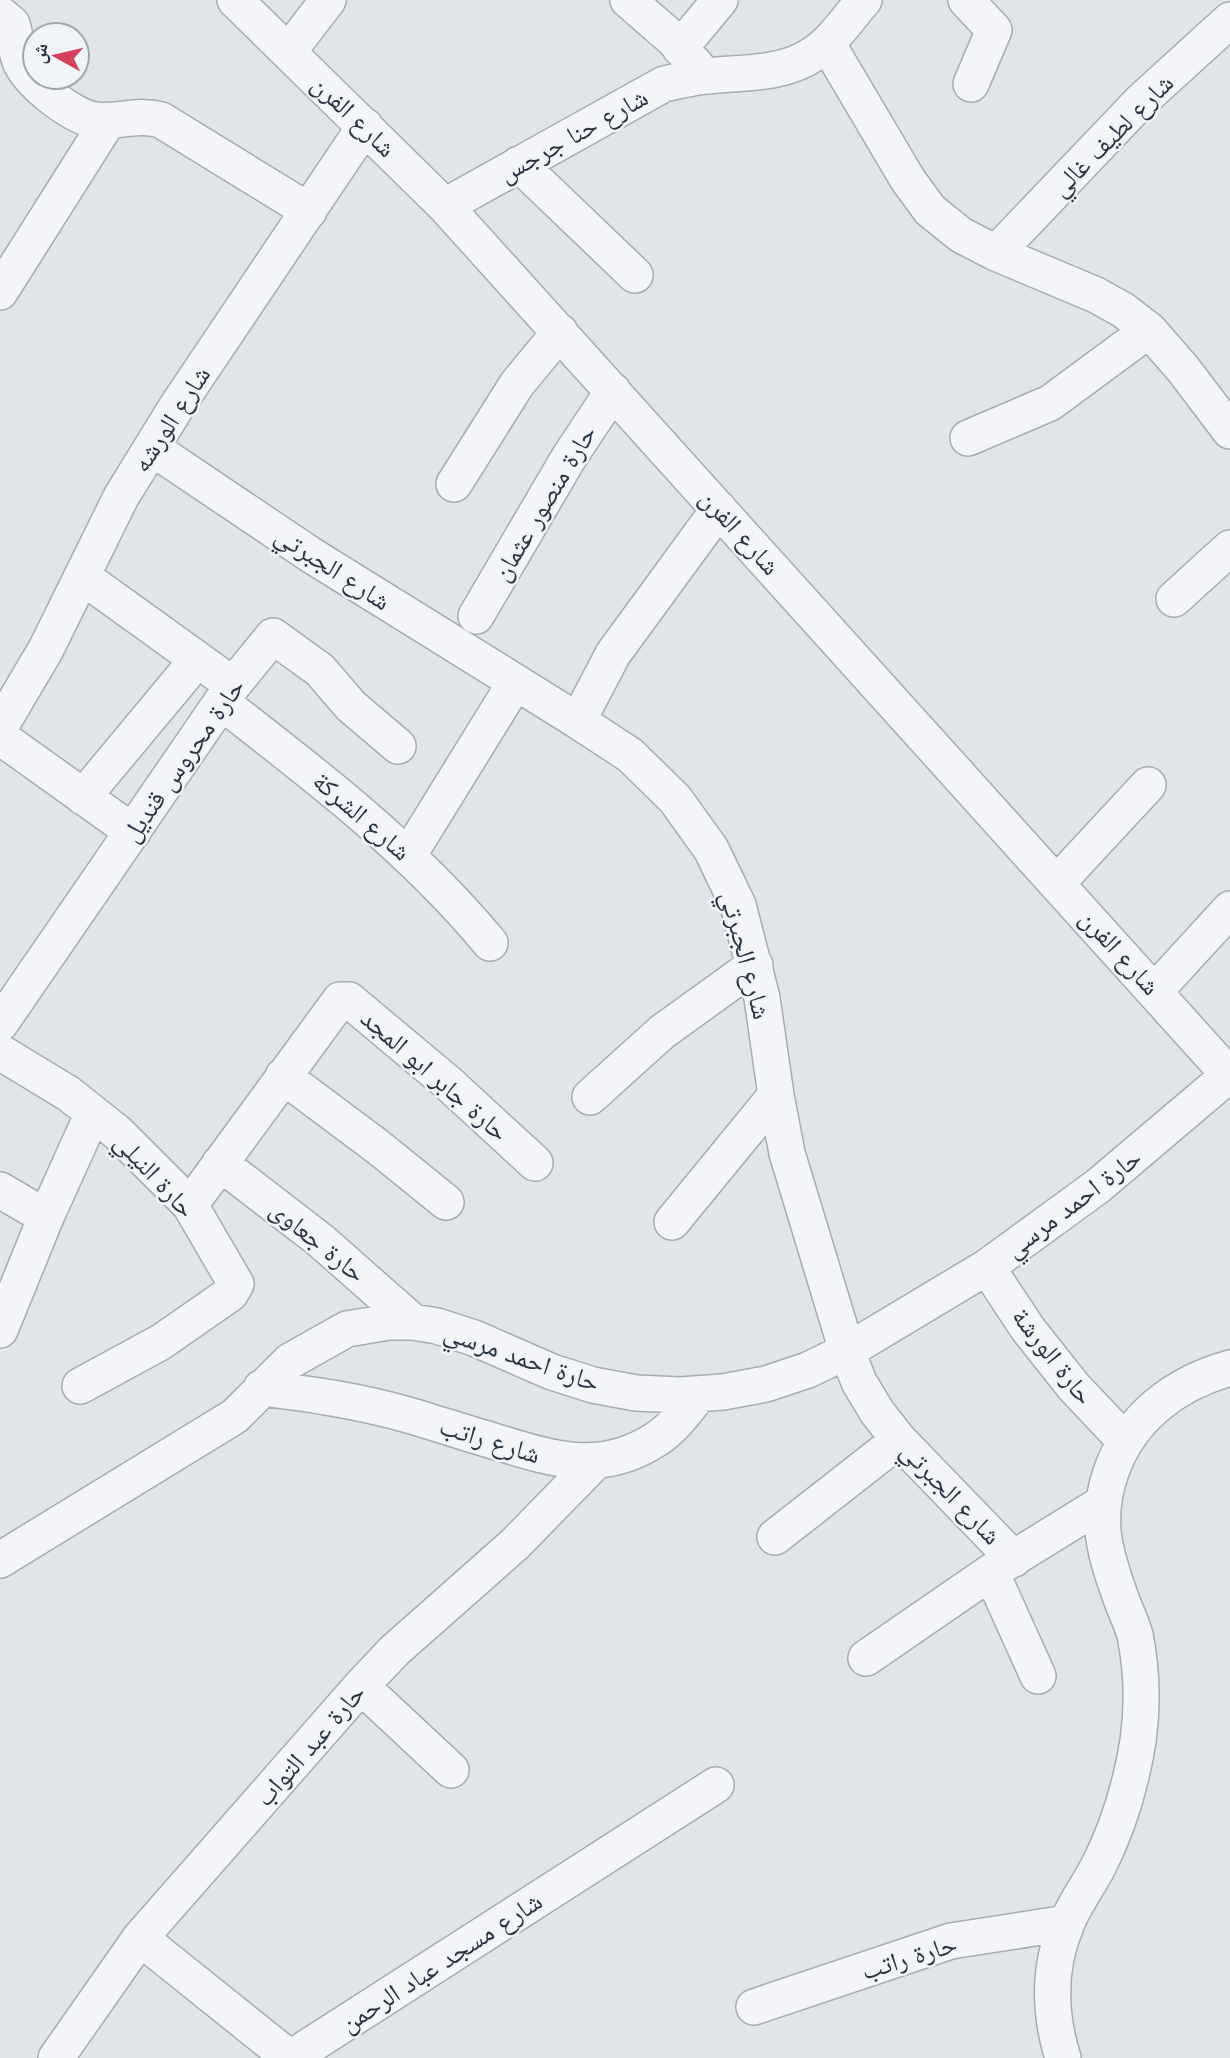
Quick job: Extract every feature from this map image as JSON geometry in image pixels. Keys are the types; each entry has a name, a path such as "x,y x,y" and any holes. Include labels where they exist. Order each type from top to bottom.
{"street":[{"path":"289,51 328,0"},
{"path":"628,0 680,48 705,76"},
{"path":"680,48 720,0"},
{"name":"شارع حنا جرجس","path":"445,206 664,84 789,66 812,56 827,43 864,0"},
{"path":"966,0 994,30 971,84"},
{"name":"شارع الفرن","path":"251,6 289,51 445,206 1230,1076"},
{"path":"0,14 12,23 18,59 24,69 65,109 94,120 108,121 135,116 161,120 309,211"},
{"name":"شارع لطيف غالي","path":"996,253 1140,102 1230,20"},
{"path":"827,43 908,180 930,210 961,235 996,253 1096,295 1123,310 1149,330 1230,431"},
{"path":"0,292 108,121"},
{"name":"شارع الورشه","path":"0,727 46,649 121,497 177,406 365,126"},
{"path":"519,163 635,275"},
{"path":"968,438 1050,403 1149,330"},
{"path":"454,484 517,384 560,332"},
{"name":"حارة منصور عثمان","path":"477,616 568,458 613,391"},
{"name":"شارع الجبرتي","path":"152,448 311,555 630,755 675,799 711,849 738,905 762,998 775,1095 787,1153 859,1382 877,1412 899,1440 1003,1565 1038,1676"},
{"path":"578,721 613,654 719,509"},
{"path":"1174,599 1230,548"},
{"name":"شارع الشركة","path":"83,577 197,660 227,693 408,856 463,911 490,943"},
{"name":"حارة محروس قنديل","path":"0,1024 227,693 273,636 320,670 351,706 398,746"},
{"path":"83,797 197,660"},
{"path":"408,856 515,683"},
{"path":"0,737 133,832"},
{"path":"1056,883 1148,785"},
{"path":"1155,991 1230,909"},
{"path":"590,1097 662,1032 755,965"},
{"name":"حارة جابر ابو المجد","path":"283,1076 340,1000 349,1000 447,1082 535,1163"},
{"name":"حارة النيلي","path":"0,1052 69,1094 118,1133 190,1205 236,1284 234,1289 161,1342 80,1386"},
{"path":"190,1205 283,1076 446,1202"},
{"name":"حارة احمد مرسي","path":"0,1560 235,1416 290,1361 347,1329 389,1322 437,1326 474,1338 552,1372 593,1385 636,1393 723,1392 766,1384 808,1370 847,1350 987,1267 1098,1186 1230,1076"},
{"path":"672,1222 775,1095"},
{"path":"0,1330 46,1217 93,1113"},
{"name":"حارة جعاوى","path":"220,1163 320,1240 414,1322"},
{"path":"0,1189 46,1217"},
{"name":"حارة الورشة","path":"987,1267 1035,1339 1074,1387 1125,1441"},
{"path":"1057,2055 1052,1991 1055,1956 1067,1923 1097,1868 1123,1805 1132,1773 1141,1706 1141,1672 1134,1633 1110,1569 1102,1538 1103,1503 1111,1472 1125,1441 1146,1414 1174,1391 1206,1375 1230,1368"},
{"name":"شارع راتب","path":"261,1388 310,1394 394,1412 571,1462 596,1461 626,1454 655,1440 680,1420 699,1394"},
{"path":"775,1538 899,1440"},
{"name":"حارة عبد التواب","path":"56,2058 141,1938 361,1686 403,1643 515,1544 596,1461"},
{"path":"866,1658 1003,1565 1103,1503"},
{"path":"361,1686 452,1770"},
{"name":"شارع مسجد عباد الرحمن","path":"141,1938 281,2051 288,2056 297,2054 716,1784"},
{"name":"حارة راتب","path":"754,2007 951,1941 1067,1923"}]}
